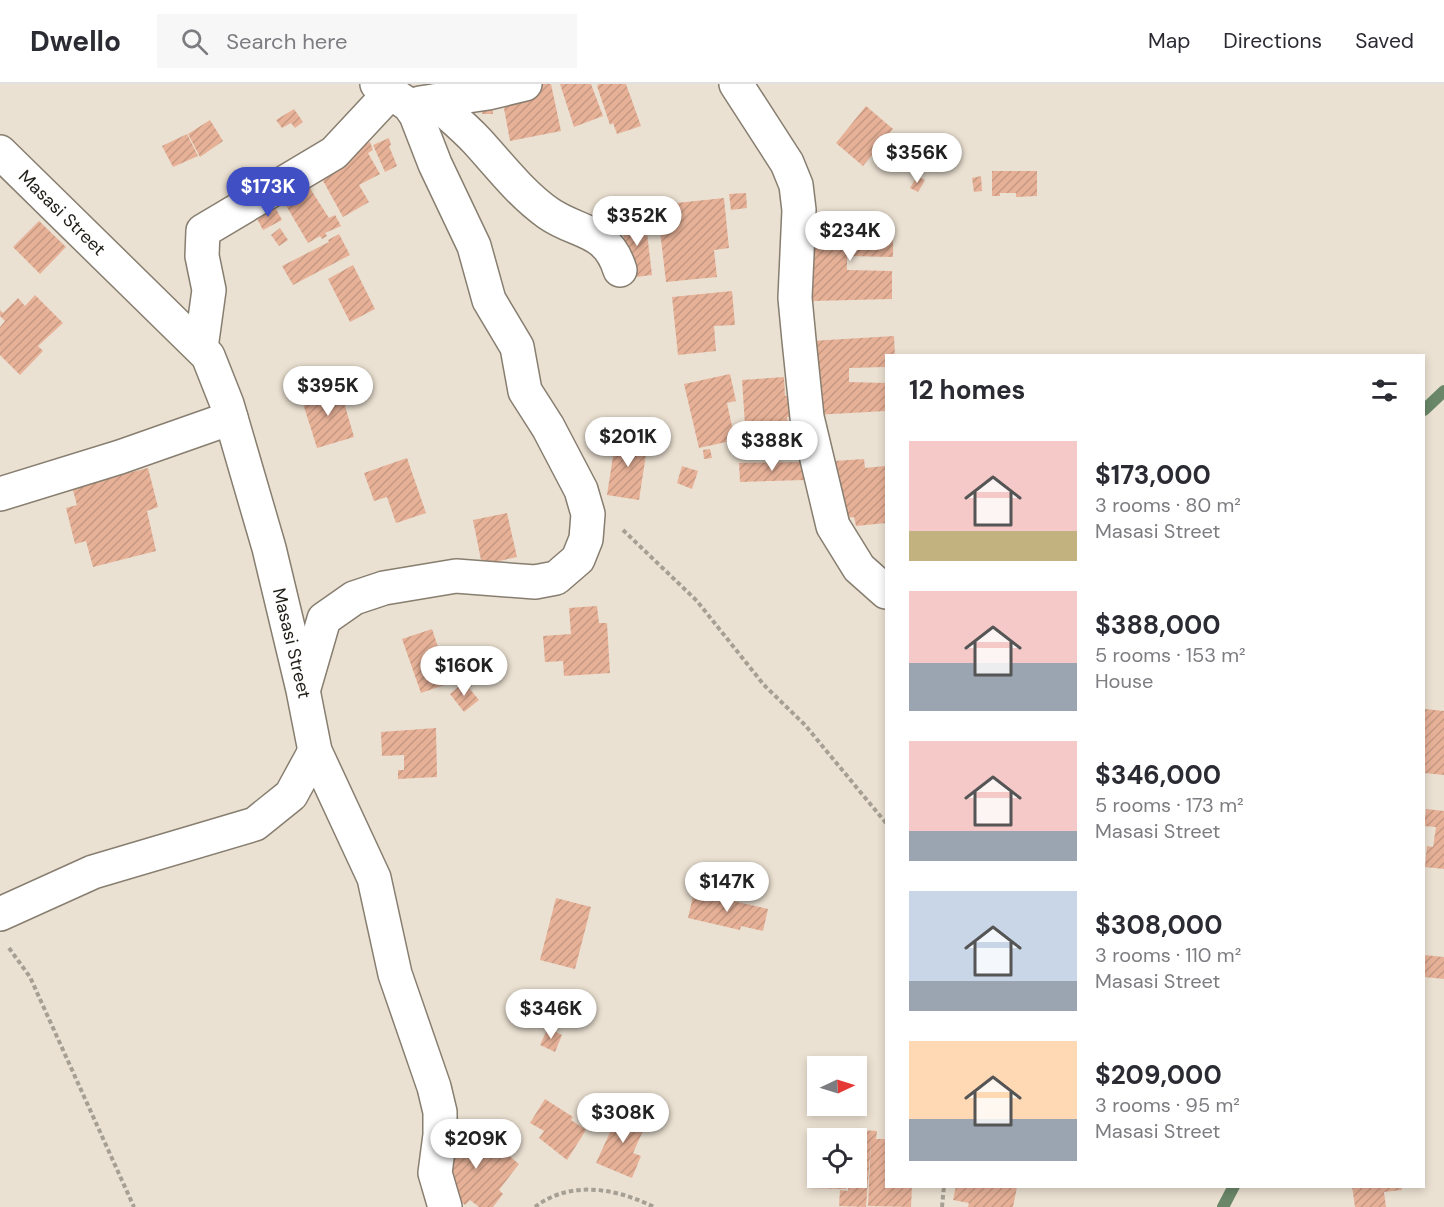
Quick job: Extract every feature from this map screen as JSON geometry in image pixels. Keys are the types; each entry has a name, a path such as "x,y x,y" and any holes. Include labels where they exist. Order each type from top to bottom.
{"street":[{"path":"201,348 209,290 202,256 203,231 333,153 402,96 488,93 525,84"},
{"path":"736,84 787,163 796,185 800,210 795,298 807,417 833,526 859,568 885,591"},
{"path":"402,96 476,140 496,165 548,212 598,236 616,256 620,270"},
{"path":"303,690 324,619 354,598 384,588 427,579 456,576 535,582 556,578 566,572 578,559 586,539 588,514 582,490 548,427 525,391 517,347 489,300 470,238 435,164 416,115 402,96"},
{"name":"Masasi Street","path":"0,152 208,356 231,418 269,548 315,751 374,878 395,974 440,1112 440,1136 435,1173 445,1207"},
{"path":"0,494 120,457 231,418"},
{"path":"3,929 93,872 255,824 291,795 315,751"}],"path":[{"path":"582,490 697,601 764,685 805,725 885,821"},
{"path":"3,929 30,977 134,1207"},
{"path":"942,1207 944,1188"},
{"path":"535,1207 560,1191 582,1190 625,1195 654,1207"}],"building":[{"path":"539,84 551,84 561,131 510,141 501,92"},
{"path":"560,84 591,84 603,116 574,127"},
{"path":"599,84 626,84 641,126 617,134 613,123 610,125 597,86"},
{"path":"492,99 493,114 482,114 481,100"},
{"path":"866,106 893,129 863,166 836,143"},
{"path":"294,109 303,122 295,128 291,123 282,128 276,120"},
{"path":"210,120 223,141 200,157 188,134"},
{"path":"187,134 198,156 173,167 162,146"},
{"path":"389,138 391,145 389,146 397,166 385,172 373,145"},
{"path":"370,142 373,150 368,153 380,174 359,185 369,202 343,217 316,168 359,144 364,145"},
{"path":"992,171 1037,171 1037,196 1016,197 1016,193 1000,193 1000,196 992,196"},
{"path":"917,176 925,180 918,192 910,188"},
{"path":"981,176 982,191 974,192 972,178"},
{"path":"306,182 329,218 335,215 341,226 325,233 327,236 322,239 320,236 308,243 281,197"},
{"path":"746,193 747,208 731,210 729,194"},
{"path":"724,198 729,248 714,250 717,277 666,282 657,205"},
{"path":"274,205 282,220 263,230 255,215"},
{"path":"645,216 652,275 628,278 622,219"},
{"path":"39,221 66,247 40,274 13,247"},
{"path":"893,224 893,257 847,256 847,270 892,271 892,299 812,301 811,227"},
{"path":"280,228 288,240 279,246 271,235"},
{"path":"339,234 350,255 293,285 282,266 329,242 328,240"},
{"path":"353,265 375,309 350,322 328,279"},
{"path":"732,291 735,325 714,326 716,351 678,355 672,297"},
{"path":"35,295 63,323 38,346 43,351 20,375 0,355 0,327 5,321 0,316 0,310 3,313 18,298 25,306"},
{"path":"894,336 895,354 885,354 885,367 849,368 849,382 885,383 885,411 814,415 811,341"},
{"path":"730,374 736,401 727,403 735,440 699,448 684,384"},
{"path":"784,377 785,396 792,395 794,417 787,417 789,437 746,440 742,380"},
{"path":"339,385 354,437 317,448 301,397"},
{"path":"616,437 648,441 639,500 607,495"},
{"path":"710,449 712,458 704,459 703,450"},
{"path":"407,458 426,513 396,523 387,497 374,501 364,473"},
{"path":"864,459 865,468 885,466 885,523 856,526 854,517 839,519 834,461"},
{"path":"804,462 805,480 740,482 739,463"},
{"path":"682,466 698,471 692,489 677,483"},
{"path":"148,468 158,507 147,511 156,551 93,567 86,541 75,544 66,508 77,505 72,487"},
{"path":"507,513 517,557 482,565 473,520"},
{"path":"597,606 599,623 607,623 610,673 564,676 563,661 545,662 543,636 571,634 569,608"},
{"path":"432,629 450,683 421,693 402,639"},
{"path":"464,682 479,700 464,712 450,694"},
{"path":"1425,709 1444,711 1444,775 1425,773"},
{"path":"436,728 437,777 398,779 398,770 404,770 404,755 382,756 381,732"},
{"path":"1426,809 1444,811 1444,869 1425,867 1427,846 1433,847 1436,827 1425,826"},
{"path":"694,892 768,909 763,931 741,926 740,930 688,918"},
{"path":"556,898 591,907 575,969 540,960"},
{"path":"1425,955 1444,957 1444,979 1425,977"},
{"path":"548,1028 562,1035 555,1052 540,1045"},
{"path":"545,1099 573,1117 571,1120 586,1130 567,1160 539,1138 544,1131 530,1123"},
{"path":"621,1108 648,1120 633,1153 641,1156 632,1178 596,1163"},
{"path":"471,1125 519,1164 499,1190 503,1194 493,1207 479,1207 470,1200 465,1205 442,1186 437,1167"},
{"path":"867,1130 877,1131 876,1139 885,1139 885,1188 912,1188 911,1207 868,1206 871,1142 866,1207 839,1206 840,1190 848,1191 848,1188 867,1188"},
{"path":"956,1188 1017,1188 1013,1207 968,1207 969,1203 953,1200"},
{"path":"1352,1188 1402,1188 1402,1190 1384,1192 1386,1207 1355,1207"}],"waterway":[{"path":"1425,409 1444,391"},
{"path":"1223,1207 1233,1188"}]}
